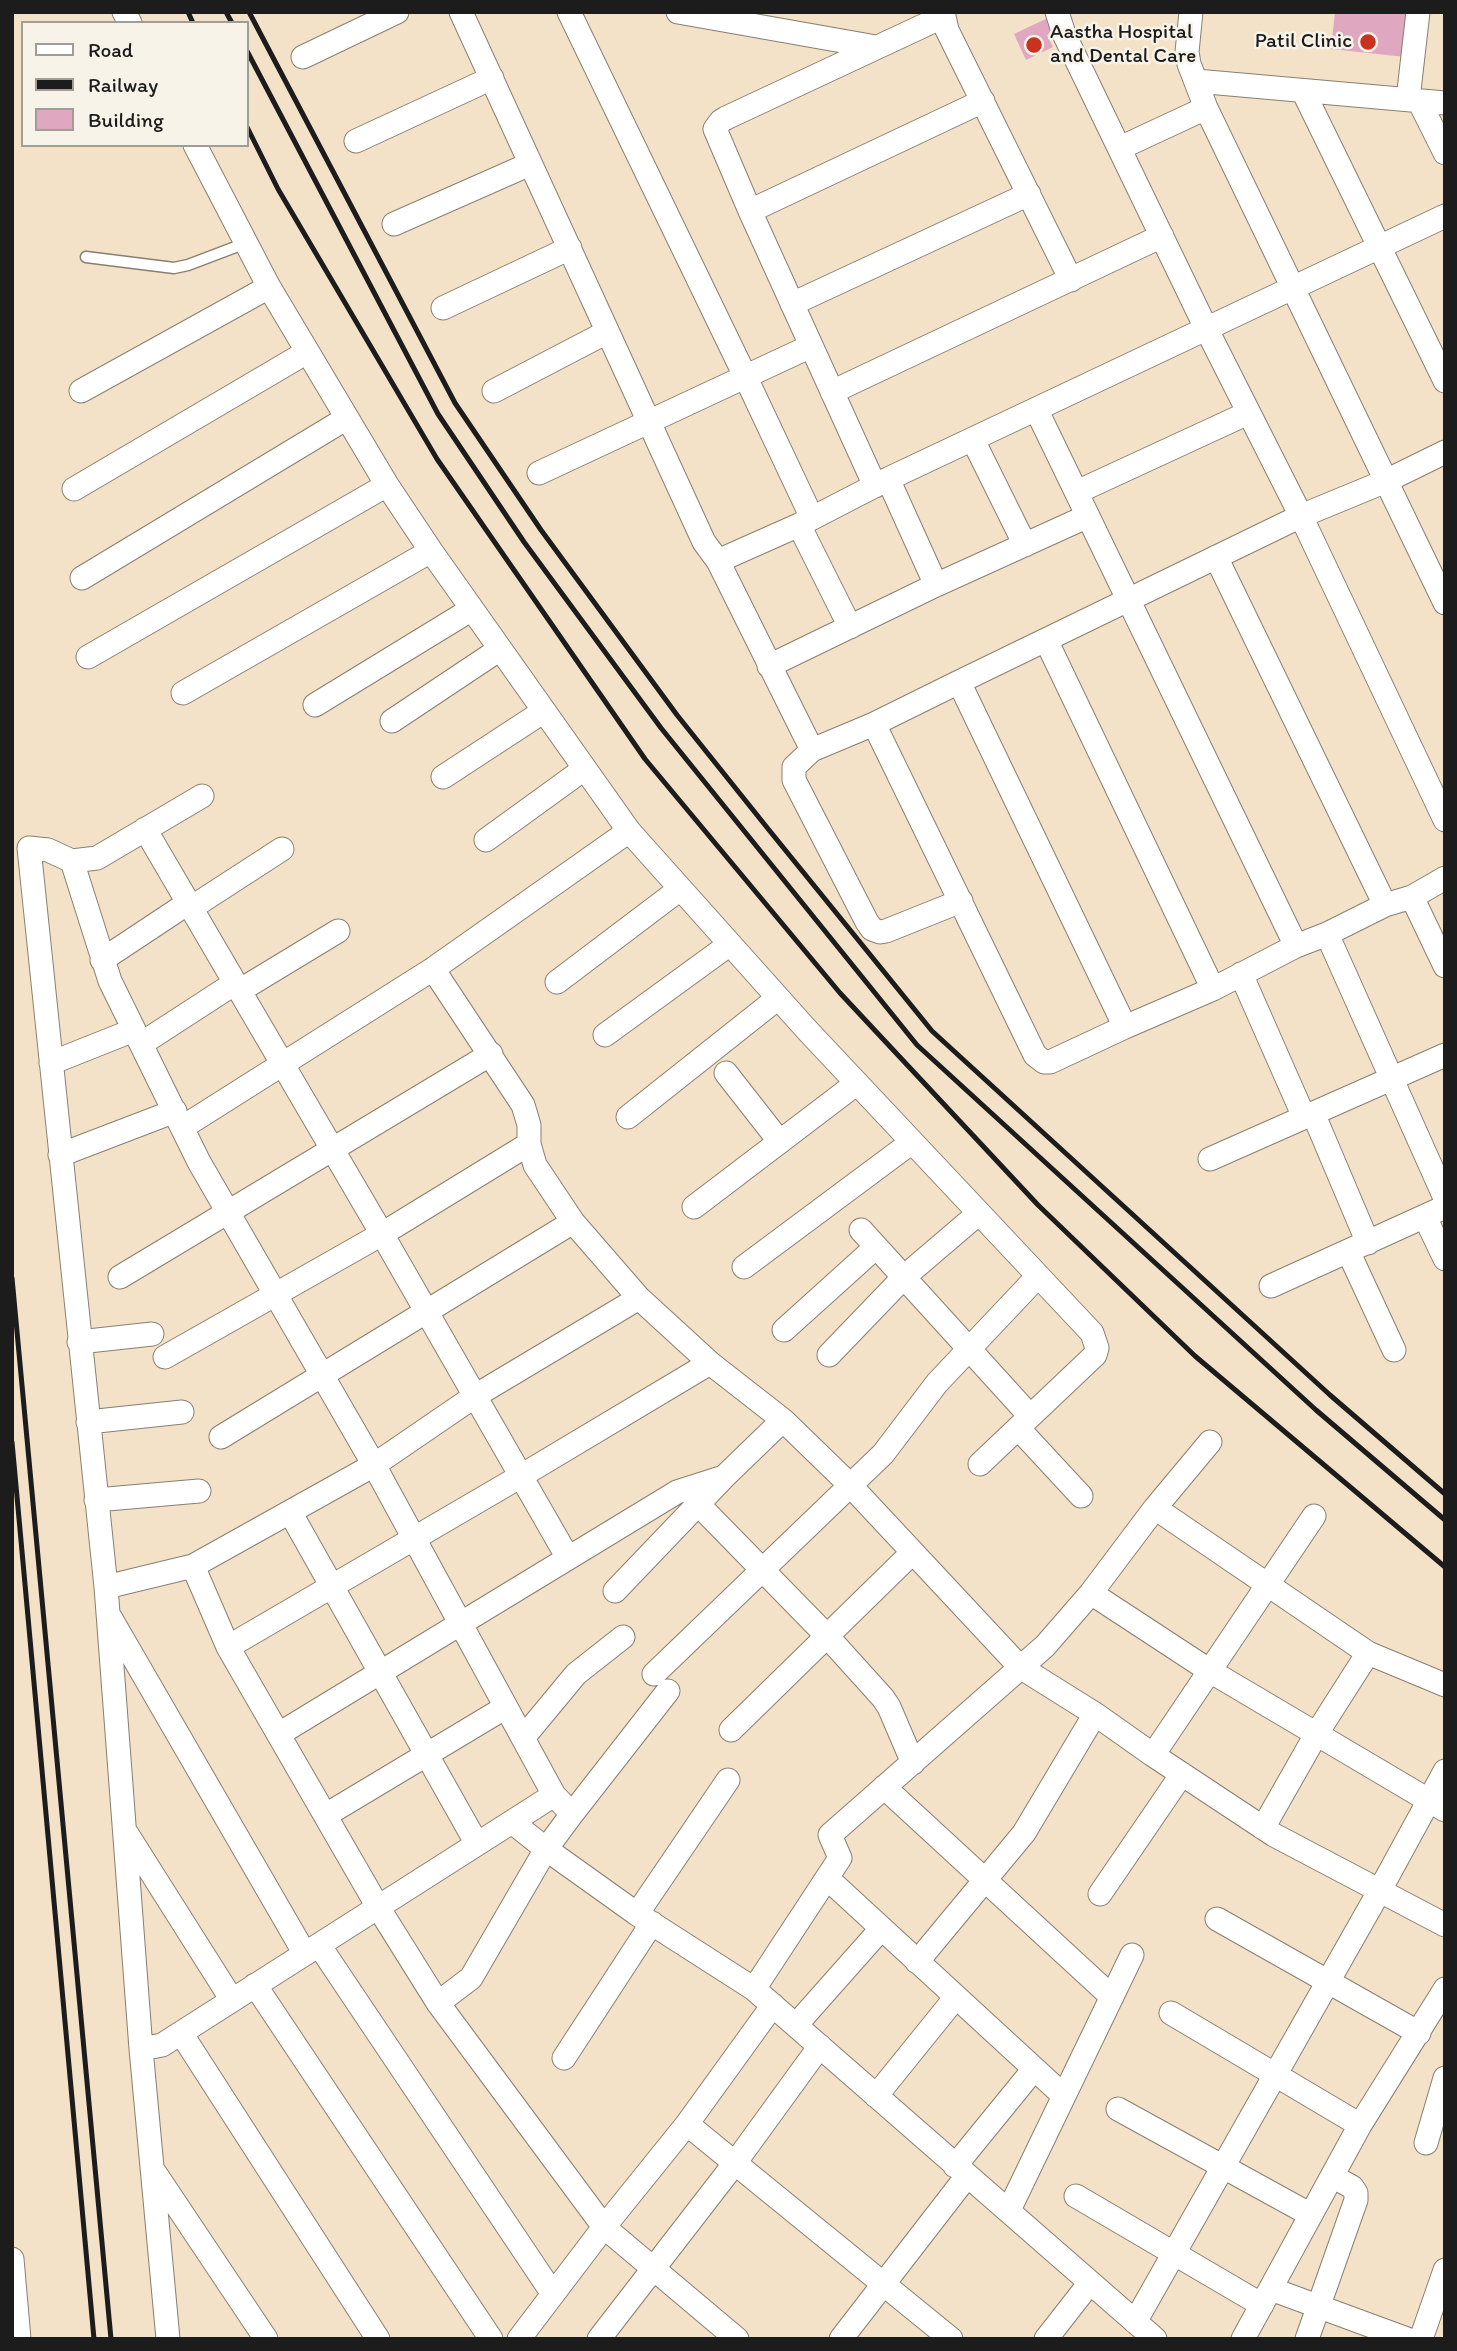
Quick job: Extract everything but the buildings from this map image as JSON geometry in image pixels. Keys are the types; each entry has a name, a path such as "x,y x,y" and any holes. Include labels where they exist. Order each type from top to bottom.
{"street":[{"path":"303,57 397,12"},
{"path":"461,12 704,542 718,561 812,750"},
{"path":"569,12 746,378 850,627"},
{"path":"678,12 876,47"},
{"path":"1057,12 1064,34 1206,328 1301,516 1445,820"},
{"path":"1191,12 1187,52 1206,108 1445,603"},
{"path":"1418,12 1413,100 1445,153"},
{"path":"936,585 832,393 716,135 717,125 726,118 942,15 1070,279"},
{"path":"356,141 492,78"},
{"path":"1196,81 1445,103"},
{"path":"1303,91 1445,381"},
{"path":"750,211 983,101"},
{"path":"1120,148 1206,108"},
{"path":"196,147 269,286 387,485 629,831 778,998 1092,1333 1097,1348 1095,1354 980,1464"},
{"path":"394,223 530,164"},
{"path":"792,303 1029,194"},
{"path":"718,561 1445,216"},
{"path":"832,393 1162,236"},
{"path":"443,307 570,248"},
{"path":"81,391 269,286"},
{"path":"494,391 607,332"},
{"path":"539,472 811,346"},
{"path":"74,489 307,352"},
{"path":"1036,409 1296,946"},
{"path":"1077,492 1248,413"},
{"path":"82,578 347,418"},
{"path":"973,440 1025,545"},
{"path":"961,901 880,932 872,929 794,780 794,767 812,750 874,724 1301,516 1386,481 1445,452"},
{"path":"88,657 387,485"},
{"path":"769,666 936,585 1088,516"},
{"path":"183,693 431,551"},
{"path":"1216,557 1385,905"},
{"path":"315,705 472,609"},
{"path":"1046,640 1213,989"},
{"path":"392,721 500,649"},
{"path":"959,682 1125,1027"},
{"path":"443,777 544,711"},
{"path":"874,724 1040,1060 1044,1062 1056,1060 1213,989 1296,946 1385,905 1412,897 1445,878"},
{"path":"486,840 584,769"},
{"path":"169,2339 141,2049 106,1587 29,848 48,849 72,861 97,858 202,796"},
{"path":"145,829 568,1558"},
{"path":"60,1155 179,1119 282,1064 433,969 629,831"},
{"path":"102,960 282,849"},
{"path":"72,861 102,960 199,1162 374,1465 554,1795 572,1814"},
{"path":"557,982 680,889"},
{"path":"1412,897 1445,966"},
{"path":"51,1063 138,1037 237,987 338,931"},
{"path":"1327,934 1445,1198"},
{"path":"605,1035 730,944"},
{"path":"433,969 523,1105 535,1165 573,1222 639,1298 710,1363 783,1420 850,1485 1020,1667 1096,1714 1263,1828 1445,1925"},
{"path":"1241,974 1308,1115 1394,1350"},
{"path":"628,1117 778,998"},
{"path":"120,1277 491,1054"},
{"path":"1210,1159 1445,1055"},
{"path":"726,1073 780,1142"},
{"path":"694,1207 857,1083"},
{"path":"744,1267 912,1143"},
{"path":"165,1357 382,1234 529,1144"},
{"path":"1271,1286 1435,1212 1445,1259"},
{"path":"829,1355 904,1277 979,1213"},
{"path":"221,1437 573,1222"},
{"path":"784,1329 869,1239 968,1349 1081,1496"},
{"path":"438,2003 471,1978 546,1849 661,1682 762,1570 883,1454 937,1383 1038,1276"},
{"path":"106,1587 192,1566 374,1465 475,1396 639,1298"},
{"path":"79,1342 152,1334"},
{"path":"228,1647 710,1363"},
{"path":"88,1422 181,1412"},
{"path":"615,1591 724,1477 783,1420"},
{"path":"754,1989 840,1858 830,1835 1045,1646 1091,1593 1155,1508 1210,1442"},
{"path":"279,1734 677,1492 724,1477"},
{"path":"96,1500 199,1491"},
{"path":"698,1504 827,1636 889,1707 913,1763"},
{"path":"1155,1508 1368,1653 1445,1685"},
{"path":"290,1512 477,1844"},
{"path":"1153,1755 1314,1516"},
{"path":"731,1730 912,1553"},
{"path":"192,1566 228,1647 438,2003 604,2227 737,2339"},
{"path":"1091,1593 1210,1671 1437,1805"},
{"path":"108,1613 312,1949 553,2294"},
{"path":"523,1738 576,1674 623,1637"},
{"path":"1263,1828 1317,1733 1368,1653"},
{"path":"326,1815 506,1707"},
{"path":"917,1962 1024,1833 1096,1714"},
{"path":"1135,2322 1380,1890 1437,1805 1445,1772"},
{"path":"1100,1894 1182,1774"},
{"path":"564,2059 728,1780"},
{"path":"884,1787 1112,1997"},
{"path":"141,2049 162,2045 554,1795"},
{"path":"512,1822 644,1919 754,1989 774,2005 961,2171 1009,2210 1089,2284 1155,2339"},
{"path":"124,1830 232,2000"},
{"path":"827,1878 1064,2096"},
{"path":"1217,1919 1419,2033"},
{"path":"796,2025 881,1929"},
{"path":"1009,2210 1132,1955"},
{"path":"255,1985 491,2339"},
{"path":"1243,2339 1360,2126 1445,1989"},
{"path":"876,2096 956,1997"},
{"path":"529,2335 553,2294 687,2124 774,2005"},
{"path":"1171,2013 1360,2126"},
{"path":"181,2033 378,2339"},
{"path":"599,2339 735,2163 820,2046"},
{"path":"841,2339 1034,2069"},
{"path":"1426,2143 1445,2078"},
{"path":"1118,2109 1311,2215"},
{"path":"687,2124 951,2339"},
{"path":"152,2169 266,2339"},
{"path":"1307,2339 1356,2200 1352,2187 1332,2176"},
{"path":"1076,2196 1174,2254 1266,2297 1319,2306 1407,2339"},
{"path":"12,2259 17,2338"},
{"path":"1421,2339 1445,2270"},
{"path":"1046,2339 1089,2284"}],"lane":[{"path":"86,257 174,268 246,243"}],"railway":[{"path":"188,12 192,21"},
{"path":"226,12 231,21"},
{"path":"249,12 455,403 541,530 677,715 769,830 932,1031 1330,1395 1445,1494"},
{"path":"248,53 438,414 524,542 661,728 917,1045 1316,1410 1445,1520"},
{"path":"248,129 278,189 437,459 645,759 840,993 1038,1205 1195,1356 1445,1567"},
{"path":"12,1278 111,2339"},
{"path":"12,1442 94,2339"}],"place":[{"name":"Patil Clinic","path":"1368,42"},
{"name":"Aastha Hospital and Dental Care","path":"1034,45"}]}
